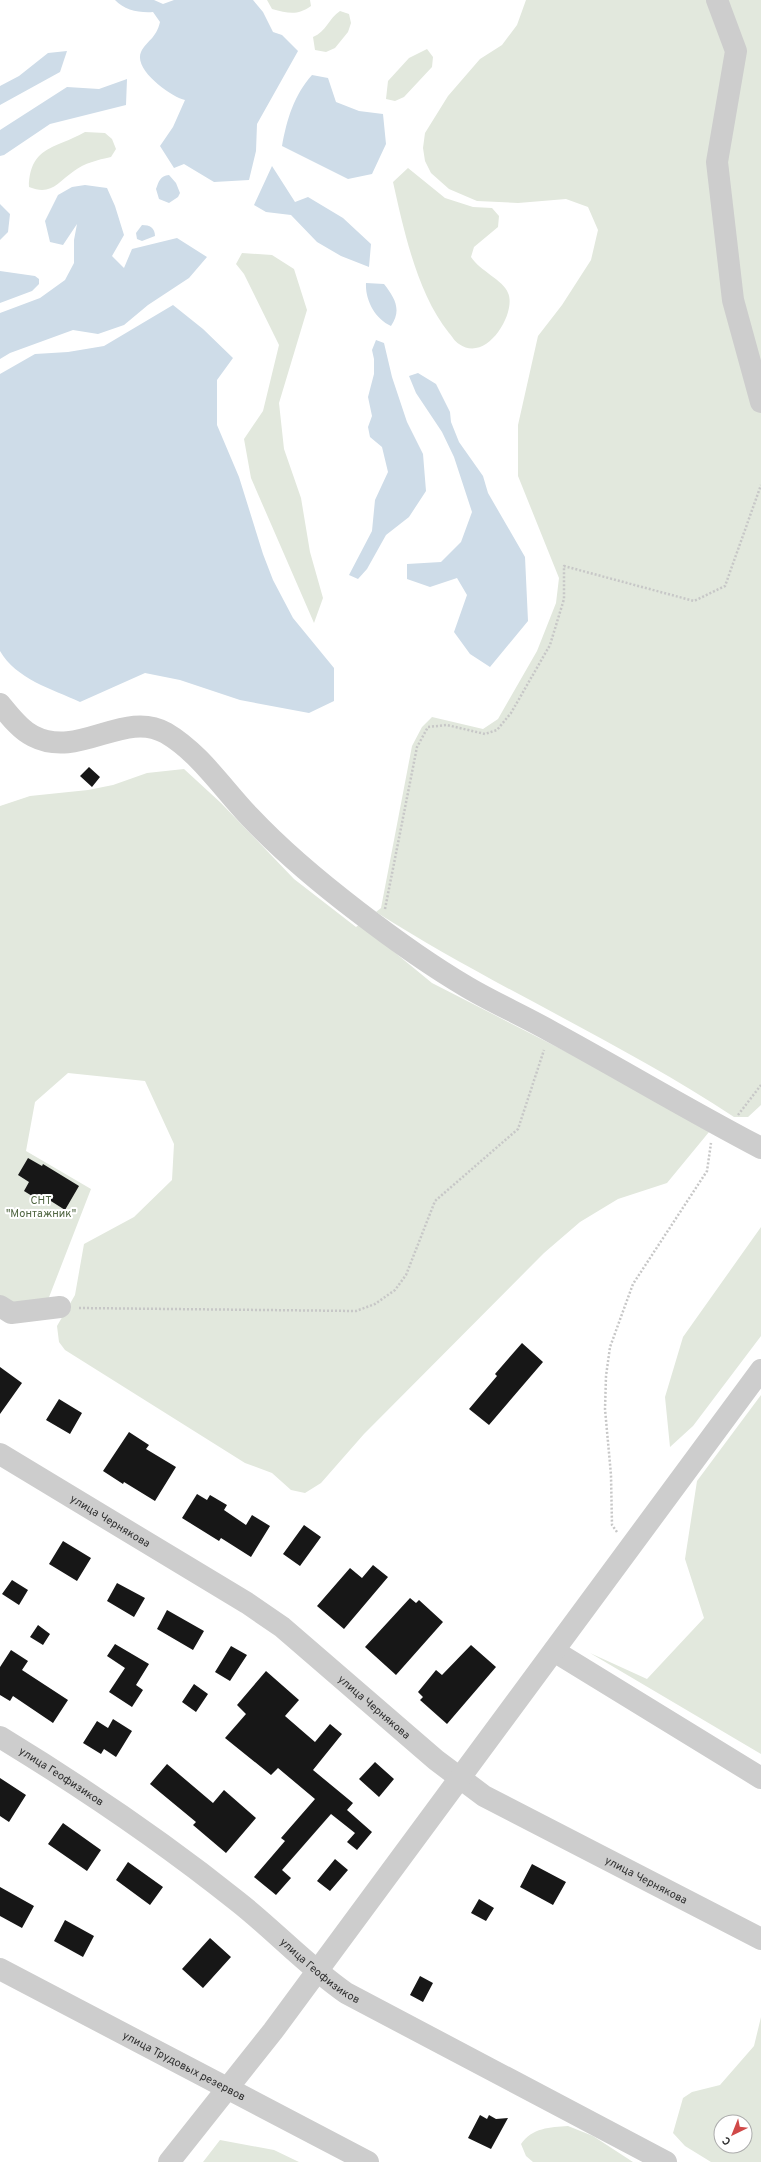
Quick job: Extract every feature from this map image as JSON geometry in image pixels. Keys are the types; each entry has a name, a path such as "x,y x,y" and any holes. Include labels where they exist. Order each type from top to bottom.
{"street":[{"path":"717,0 736,51 716,162 733,300 761,402"},
{"path":"0,704 14,720 32,736 62,744 88,740 131,726 146,727 165,732 203,764 278,846 322,884 374,924 468,988 551,1031 761,1148"},
{"path":"0,1306 11,1313 60,1307"},
{"path":"169,2162 273,2032 317,1970 413,1844 458,1779 554,1652 761,1370"},
{"name":"улица Чернякова","path":"0,1454 247,1604 282,1627 458,1779 484,1796 761,1939"},
{"path":"554,1652 761,1778"},
{"name":"улица Геофизиков","path":"0,1737 122,1814 237,1901 346,1993 666,2162"},
{"name":"улица Трудовых резервов","path":"0,1969 368,2162"}],"path":[{"path":"374,924 384,910 417,747 428,728 446,725 485,734 497,730 511,713 550,645 564,598 564,566 694,601 725,586 761,485"},
{"path":"60,1307 356,1311 375,1304 395,1290 406,1275 435,1201 518,1129 551,1031"},
{"path":"629,1548 612,1525 611,1475 605,1409 606,1376 610,1347 633,1284 707,1171 720,1126 761,1085"}],"green space":[{"path":"267,0 310,0 311,6 301,11 292,13 272,9"},
{"path":"526,0 761,0 761,1105 748,1117 734,1117 646,1063 465,965 376,912 381,908 412,746 422,727 432,717 483,729 498,719 537,651 556,603 559,578 518,476 518,425 538,336 562,305 591,260 598,230 588,207 566,199 518,203 477,201 449,189 431,173 425,161 423,148 425,133 448,96 480,59 502,45 517,25"},
{"path":"340,11 349,14 351,23 348,32 335,48 326,52 315,50 313,37 321,32"},
{"path":"427,49 433,57 432,67 404,97 395,101 386,99 388,81 409,58"},
{"path":"85,132 105,133 112,139 116,149 111,157 82,166 58,184 48,189 43,190 29,187 30,174 39,156 46,150"},
{"path":"408,168 445,198 473,207 492,208 499,216 498,227 474,247 471,257 480,267 505,288 510,301 504,323 489,342 480,347 470,348 459,344 455,340 438,317 420,281 407,241 393,182"},
{"path":"242,253 272,255 294,269 307,310 279,403 284,449 301,498 310,552 323,598 314,623 251,478 244,439 263,411 279,345 244,274 236,264"},
{"name":"СНТ \"Монтажник\"","path":"184,769 221,803 294,879 356,927 360,924 432,983 602,1070 709,1132 667,1183 618,1199 580,1222 544,1253 364,1434 321,1483 305,1493 291,1490 272,1473 245,1463 65,1350 59,1342 57,1326 75,1295 84,1244 134,1217 172,1180 174,1144 145,1081 68,1073 35,1102 26,1151 91,1189 46,1305 0,1304 0,806 30,796 88,790 113,785 147,773"},
{"path":"761,1227 761,1336 693,1426 670,1447 665,1397 683,1337"},
{"path":"761,1395 761,1754 590,1653 647,1679 704,1618 685,1559 697,1481"},
{"path":"761,2017 761,2162 711,2162 685,2146 673,2133 683,2098 692,2092 720,2085 754,2046"},
{"path":"568,2126 593,2136 633,2162 533,2162 526,2156 521,2144 530,2135 542,2129"},
{"path":"220,2140 274,2150 299,2162 203,2162"}],"shaded area":[{"path":"115,0 154,0 163,4 174,0 253,0 263,12 273,32 282,35 298,51 257,124 256,151 249,180 214,182 184,164 174,168 160,146 173,127 185,100 172,94 155,82 143,67 140,59 143,48 154,36 160,22 153,12 132,10"},
{"path":"67,51 60,72 0,105 0,86 19,76 48,53"},
{"path":"312,75 328,78 336,102 359,111 383,114 386,144 372,174 348,179 282,146 286,126 292,108 300,91"},
{"path":"127,79 126,105 50,124 4,155 0,156 0,130 67,87 99,89"},
{"path":"272,166 295,202 308,197 343,218 371,244 369,267 341,256 317,242 291,215 266,212 254,205"},
{"path":"169,175 176,183 180,193 178,197 169,203 159,199 156,189 159,181"},
{"path":"85,185 107,188 115,206 124,235 112,256 124,268 132,249 177,238 207,257 189,278 148,305 124,325 98,334 73,330 10,353 0,359 0,313 40,298 65,280 74,263 74,240 77,224 63,245 50,242 45,221 58,195 72,187"},
{"path":"0,204 10,214 8,232 0,240"},
{"path":"142,225 152,228 155,236 142,241 137,239 136,233"},
{"path":"0,271 35,276 39,279 39,284 32,291 0,303"},
{"path":"366,283 384,284 394,299 397,309 391,326 380,319 372,308 367,296"},
{"path":"173,305 203,329 233,358 217,380 217,425 239,477 263,554 273,580 293,618 334,668 334,701 309,713 240,700 180,680 145,673 80,702 47,688 25,676 7,661 0,651 0,374 35,354 68,352 104,346"},
{"path":"376,340 384,343 392,377 407,422 423,454 426,491 409,517 386,535 367,569 358,579 349,575 372,531 375,500 388,472 382,447 370,437 368,427 372,416 368,397 374,374 374,359 372,350"},
{"path":"418,373 436,384 450,412 451,422 459,442 483,476 488,493 525,557 528,621 490,667 470,654 454,632 467,595 457,578 430,587 407,579 407,564 441,562 461,542 472,512 454,457 442,432 416,393 409,376"}],"building":[{"path":"89,767 100,777 92,787 80,776"},
{"path":"28,1158 42,1166 43,1164 79,1186 65,1210 43,1196 40,1201 24,1191 29,1182 18,1175"},
{"path":"522,1343 543,1362 489,1425 469,1409 497,1376 495,1374"},
{"path":"0,1367 22,1383 0,1414"},
{"path":"59,1399 82,1413 70,1434 46,1420"},
{"path":"129,1432 149,1445 146,1449 176,1467 155,1501 124,1482 123,1484 103,1471"},
{"path":"197,1494 207,1500 210,1495 227,1505 224,1510 246,1525 252,1515 270,1526 251,1557 221,1538 219,1541 182,1518"},
{"path":"304,1525 321,1537 300,1566 283,1554"},
{"path":"63,1541 91,1558 77,1581 49,1564"},
{"path":"373,1565 388,1577 344,1629 317,1606 350,1568 362,1578"},
{"path":"12,1580 28,1590 19,1605 2,1594"},
{"path":"117,1583 145,1598 134,1617 107,1601"},
{"path":"410,1598 416,1603 419,1600 443,1622 396,1675 365,1647"},
{"path":"167,1610 204,1631 193,1650 157,1629"},
{"path":"38,1625 50,1634 43,1645 30,1637"},
{"path":"115,1644 149,1664 136,1685 143,1690 132,1707 109,1692 125,1668 107,1656"},
{"path":"471,1645 496,1667 447,1724 420,1700 423,1697 418,1692 436,1670 442,1675"},
{"path":"231,1646 247,1655 230,1681 215,1672"},
{"path":"11,1650 28,1661 22,1670 68,1700 53,1723 13,1696 10,1701 0,1695 0,1667"},
{"path":"266,1671 299,1700 285,1716 315,1742 330,1724 342,1734 313,1770 353,1803 347,1810 372,1832 357,1850 347,1842 355,1833 331,1814 282,1870 291,1878 276,1895 254,1877 285,1841 281,1838 315,1799 278,1768 271,1775 225,1738 246,1714 237,1705"},
{"path":"194,1684 208,1694 196,1712 182,1702"},
{"path":"113,1719 132,1731 116,1757 104,1749 101,1754 83,1743 97,1721 108,1728"},
{"path":"375,1762 394,1779 379,1797 359,1779"},
{"path":"167,1764 213,1803 224,1790 256,1818 226,1853 193,1825 196,1822 150,1784"},
{"path":"0,1778 26,1795 9,1822 0,1816"},
{"path":"63,1823 101,1850 87,1871 48,1844"},
{"path":"335,1859 348,1870 330,1891 317,1881"},
{"path":"128,1862 163,1887 150,1905 116,1880"},
{"path":"532,1864 566,1882 553,1905 520,1887"},
{"path":"0,1887 34,1906 22,1928 0,1916"},
{"path":"479,1899 494,1908 486,1921 471,1913"},
{"path":"65,1920 94,1936 83,1957 54,1941"},
{"path":"210,1938 231,1957 203,1988 182,1969"},
{"path":"420,1976 433,1983 423,2002 410,1995"},
{"path":"480,2115 487,2119 489,2115 496,2119 508,2118 491,2149 468,2138"}]}
